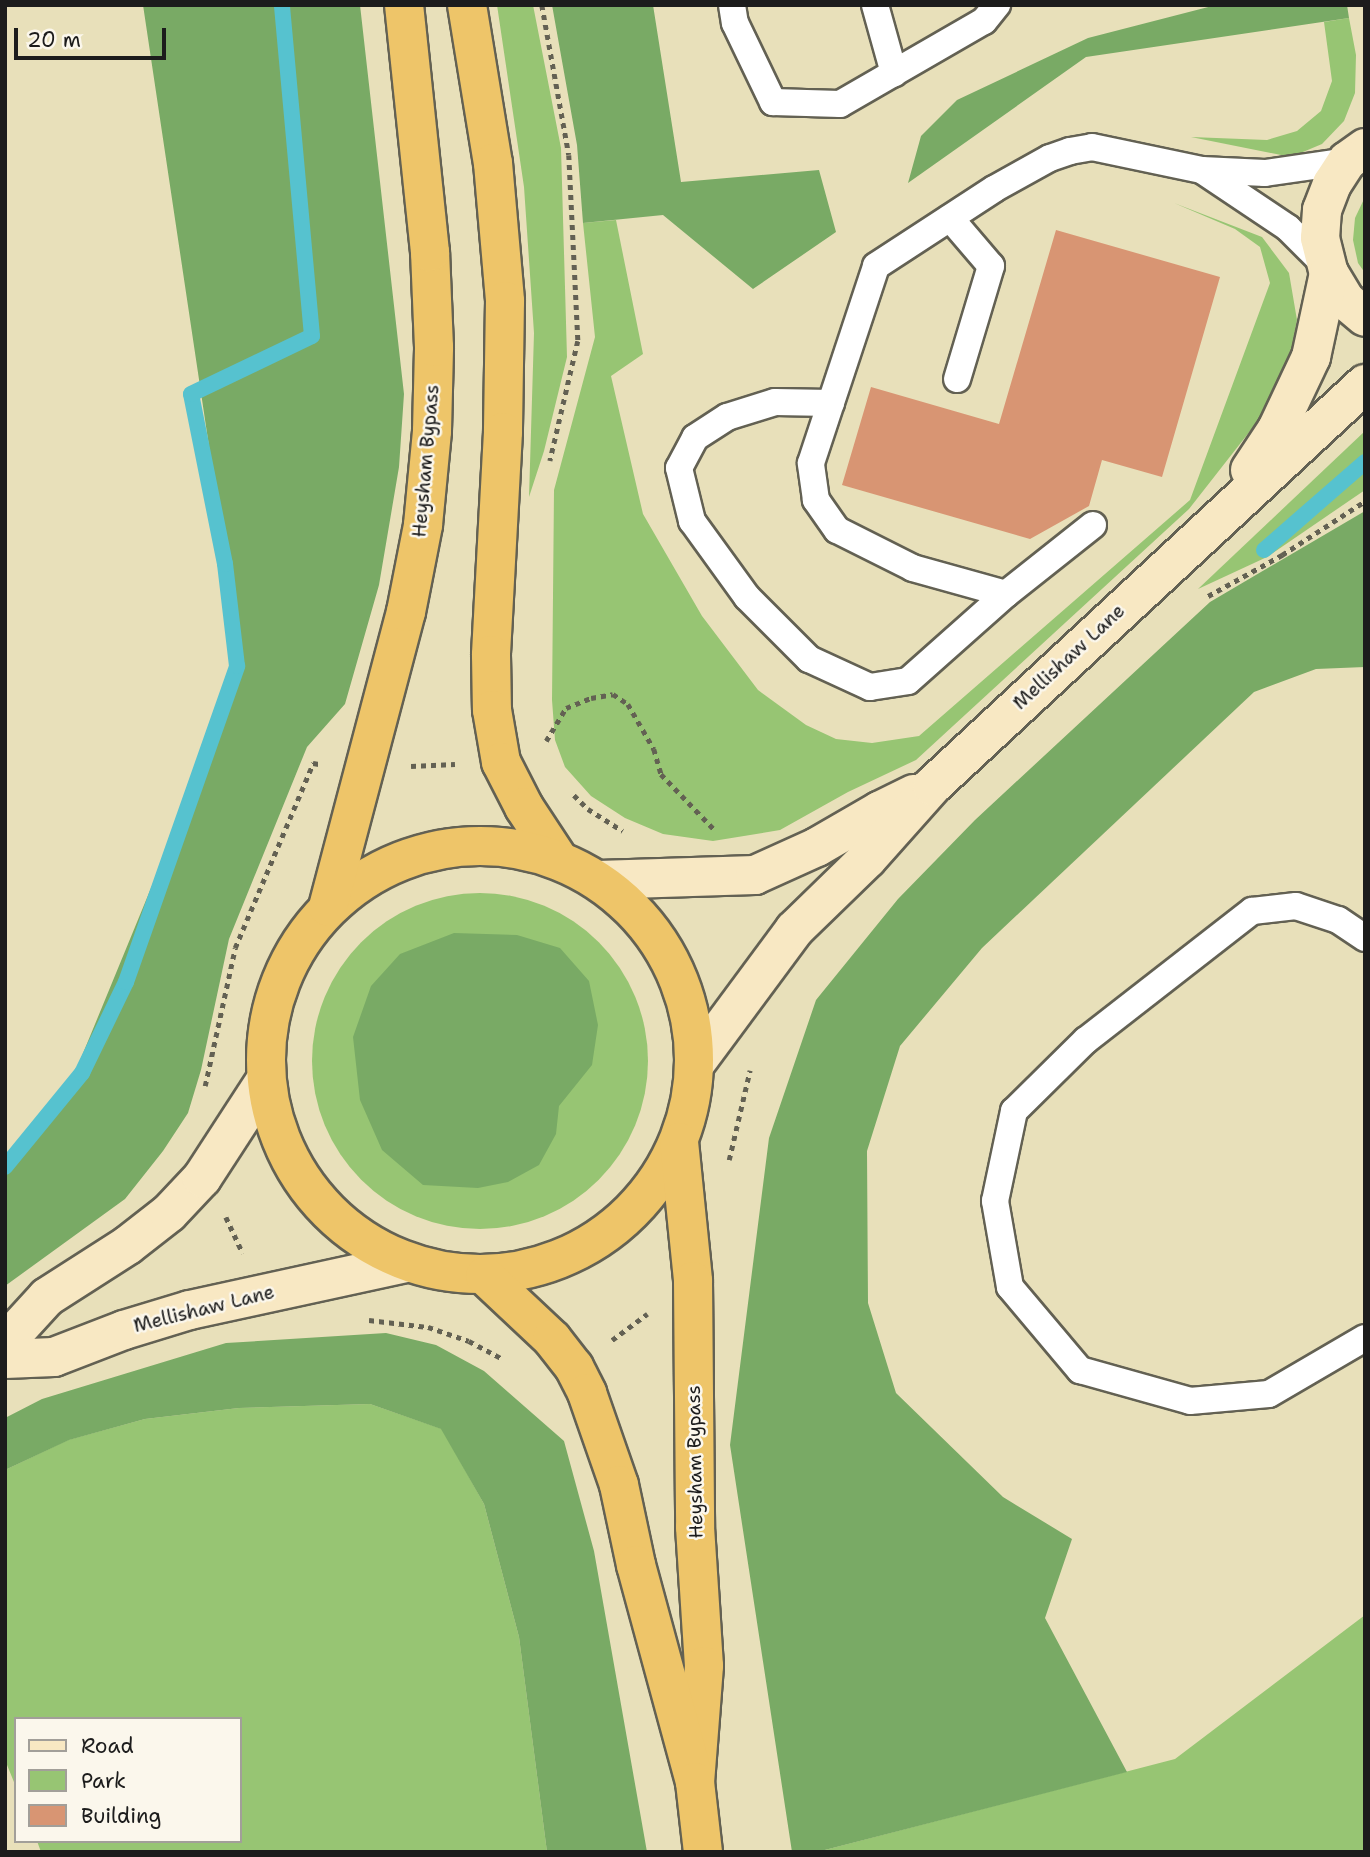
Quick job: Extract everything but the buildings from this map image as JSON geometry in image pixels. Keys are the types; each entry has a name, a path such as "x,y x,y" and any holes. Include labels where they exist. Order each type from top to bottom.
{"highway":[{"name":"Heysham Bypass","path":"328,907 406,612 423,525 432,431 434,347 430,252 404,5"},
{"path":"467,5 493,163 505,301 503,432 491,654 492,710 501,762 524,807 559,860"},
{"path":"499,846 559,860 598,880 639,915 670,960 689,1011 695,1064 690,1104 679,1142 647,1195 602,1237 546,1265 485,1276 444,1273 405,1263 352,1234 309,1192 279,1140 265,1081 268,1018 290,958 328,907 379,871 437,849 499,846"},
{"name":"Heysham Bypass","path":"679,1142 693,1281 695,1527 704,1666 695,1782"},
{"name":"Heysham Bypass","path":"485,1276 552,1339 574,1367 587,1393 619,1485 636,1565 695,1782 703,1852"}],"main road":[{"path":"1358,150 1332,184 1322,210 1320,238 1327,269 1345,300 1365,317"},
{"name":"Mellishaw Lane","path":"1207,529 1256,461 1293,396 1311,357 1327,269"},
{"name":"Mellishaw Lane","path":"695,1064 794,930 867,859 932,786 1365,384"},
{"name":"Mellishaw Lane","path":"598,880 755,875 817,848 879,811 932,786"},
{"path":"5,1343 47,1297 128,1245 169,1213 202,1178 265,1081"},
{"name":"Mellishaw Lane","path":"5,1359 54,1357 124,1330 190,1310 405,1263"}],"lane":[{"path":"732,5 735,23 773,102 840,104 984,21 997,5"},
{"path":"875,5 894,73"},
{"path":"1006,594 913,568 838,530 816,500 811,463 876,266 994,189 1050,158 1070,151 1092,147 1202,170 1265,173 1358,150"},
{"path":"1202,170 1288,228 1327,269"},
{"path":"950,218 991,266 957,379"},
{"path":"831,403 775,402 726,416 695,438 679,468 692,521 747,597 809,659 870,687 908,681 1006,594 1093,525"},
{"path":"1365,938 1338,920 1296,906 1252,911 1086,1040 1014,1111 995,1201 1010,1287 1080,1370 1190,1401 1269,1394 1365,1338"}],"path":[{"path":"542,5 569,155 578,341 550,462"},
{"path":"1199,601 1282,555 1365,501"},
{"path":"542,733 544,743 566,708 591,698 614,694 628,705 654,749 660,774 706,818 721,839"},
{"path":"204,1088 235,948 313,763 324,764"},
{"path":"400,766 463,764"},
{"path":"566,787 588,809 629,833"},
{"path":"727,1168 751,1065"},
{"path":"223,1213 236,1234 247,1265"},
{"path":"607,1343 656,1308"},
{"path":"362,1320 428,1327 449,1333 499,1356 508,1365"}],"green space":[{"path":"143,5 360,5 404,394 399,467 379,585 345,704 307,747 229,939 201,1070 188,1113 163,1151 125,1199 5,1286 5,1157 72,1080 242,667"},
{"path":"497,5 533,5 561,148 567,357 544,451 529,497 534,333 524,187"},
{"path":"552,5 653,5 681,182 819,170 836,232 753,289 663,215 583,223 577,145"},
{"path":"1216,5 1347,5 1349,18 1086,57 908,183 921,136 957,100 1088,38"},
{"path":"1349,18 1356,55 1355,93 1344,121 1322,144 1291,157 1191,137 1267,140 1297,131 1321,111 1332,81 1324,22"},
{"path":"1365,197 1365,273 1358,263 1353,240 1355,218"},
{"path":"1174,203 1262,237 1289,273 1297,320 1288,367 1276,392 1261,417 1189,509 916,760 848,792 780,830 713,841 663,834 625,818 591,796 565,767 555,740 552,700 554,490 595,337 583,223 616,220 643,354 611,376 643,514 702,616 758,690 806,725 836,739 872,743 919,736 1190,500 1270,283 1260,247 1235,229"},
{"path":"1365,431 1365,490 1267,557 1198,589"},
{"path":"1365,511 1365,667 1316,669 1254,692 982,948 900,1046 867,1151 868,1303 896,1393 1003,1497 1072,1539 1045,1618 1127,1772 817,1852 792,1852 730,1445 769,1138 816,1000 898,899 975,820 1210,602"},
{"path":"480,893 513,896 544,906 573,921 599,942 620,968 635,997 645,1028 648,1061 645,1094 635,1125 620,1154 599,1180 573,1201 544,1216 513,1226 480,1229 447,1226 416,1216 387,1201 361,1180 340,1154 325,1125 315,1094 312,1061 315,1028 325,997 340,968 361,942 387,921 416,906 447,896"},
{"path":"454,933 517,935 560,948 589,981 598,1025 592,1065 559,1106 556,1134 539,1165 508,1182 478,1188 423,1185 382,1150 360,1100 353,1037 371,986 400,954"},
{"path":"386,1333 436,1345 484,1371 564,1441 594,1551 647,1852 547,1852 519,1637 484,1504 441,1429 370,1404 239,1408 145,1419 69,1440 5,1470 5,1418 42,1399 226,1343"},
{"path":"370,1404 442,1429 484,1504 519,1637 547,1852 41,1852 38,1843 242,1843 242,1717 14,1717 14,1782 5,1760 5,1470 68,1440 145,1419 239,1408"},
{"path":"1365,1615 1365,1852 817,1852 1175,1759"}],"waterway":[{"path":"5,1167 82,1073 126,982 237,666 225,564 191,394 312,336 282,5"},
{"path":"1264,550 1365,462"}]}
